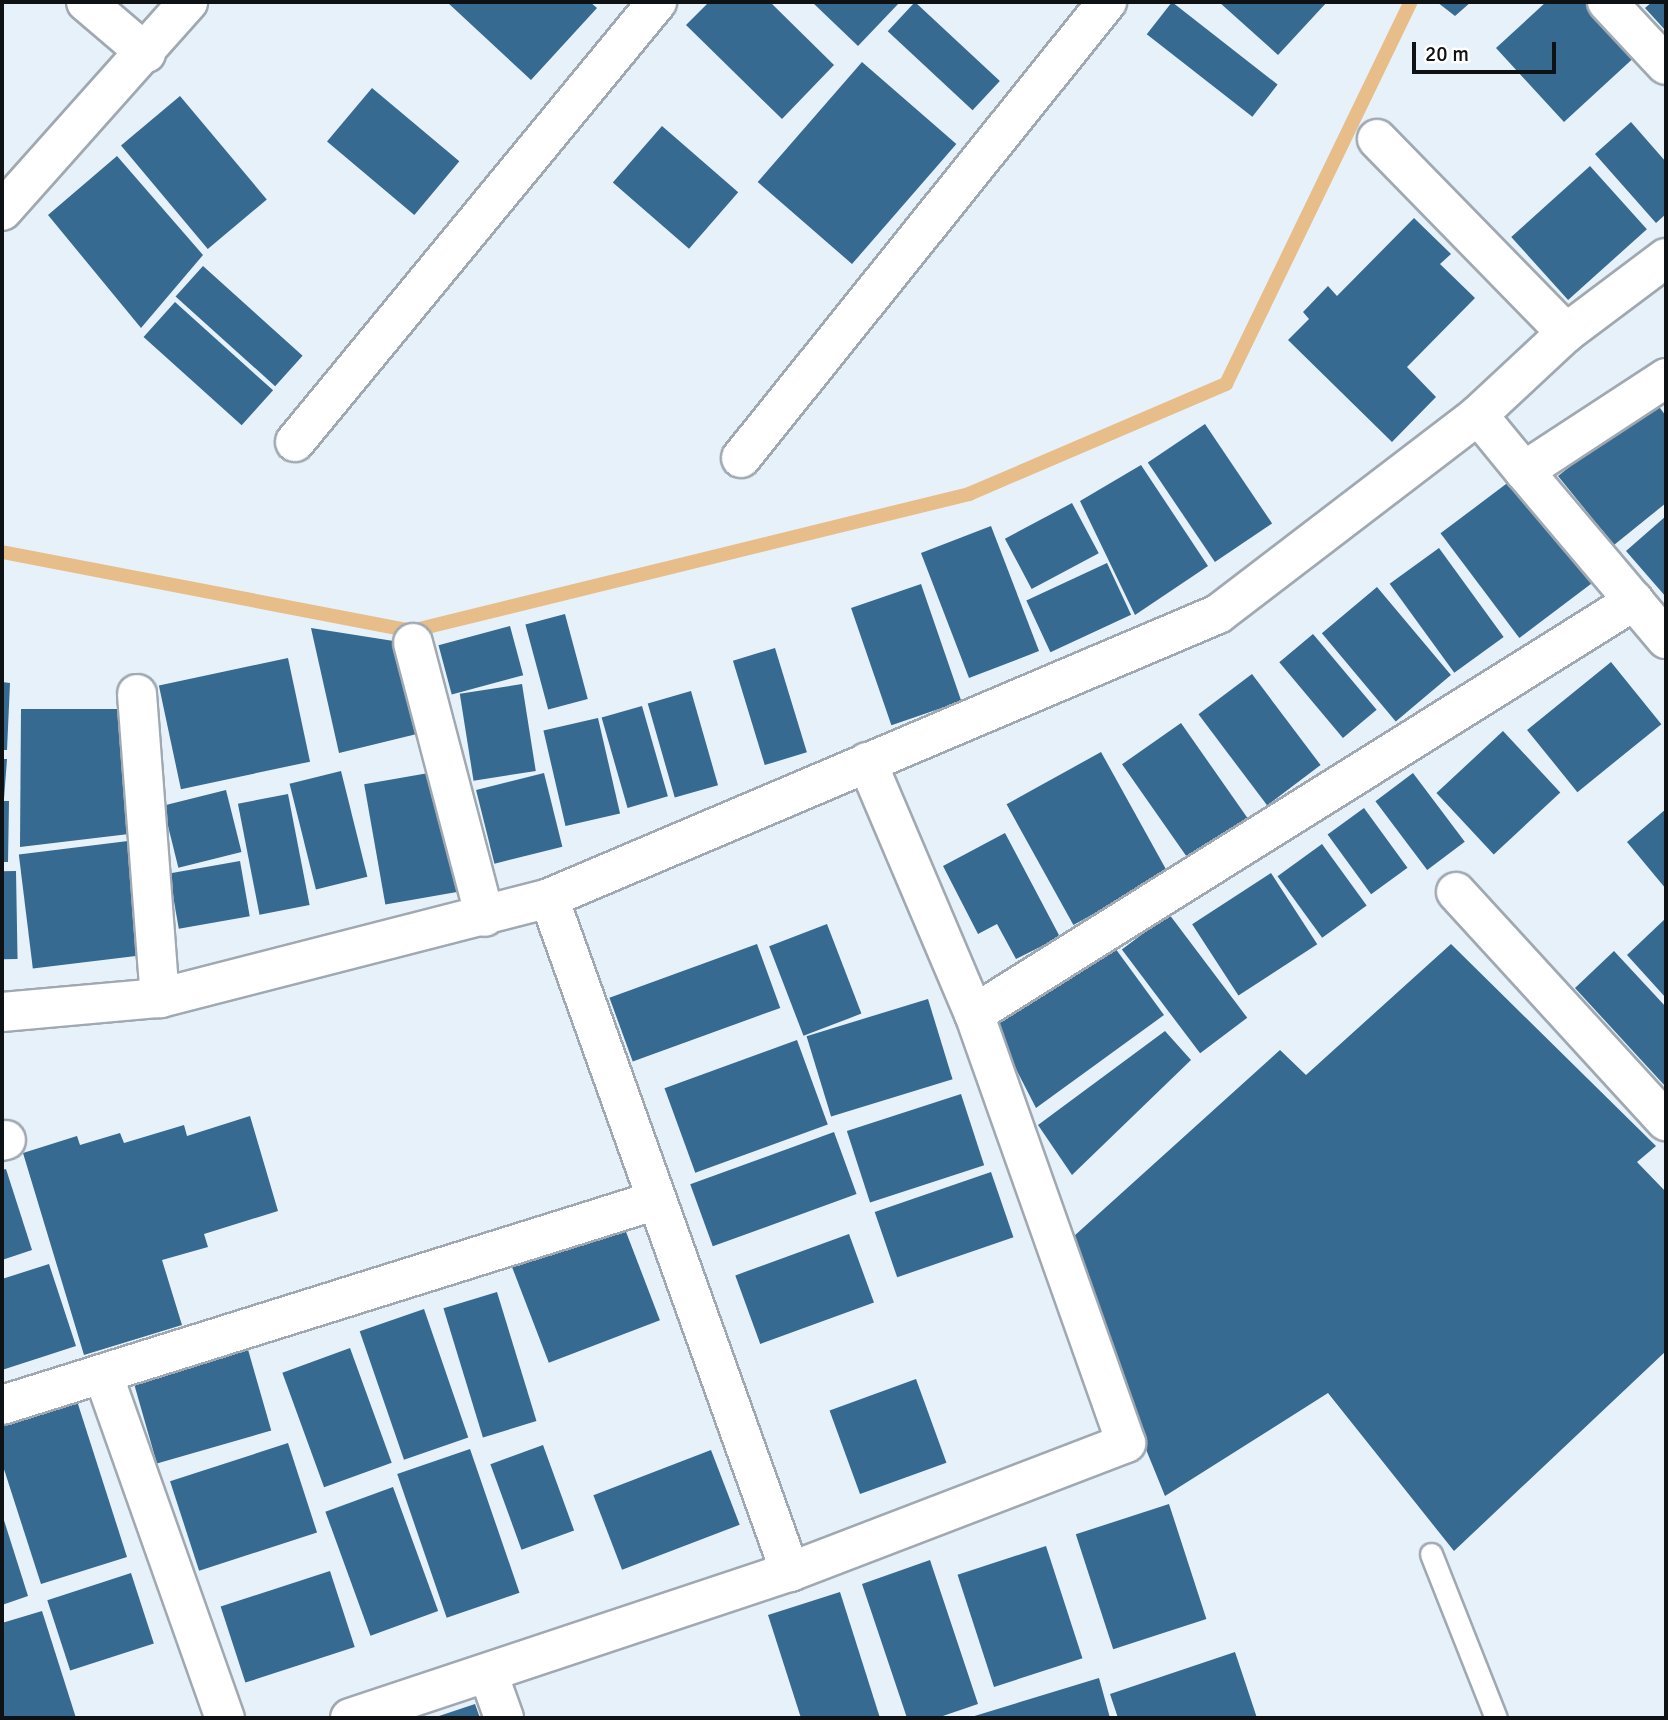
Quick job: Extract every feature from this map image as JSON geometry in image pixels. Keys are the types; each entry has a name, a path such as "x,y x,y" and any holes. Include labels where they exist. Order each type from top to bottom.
{"street":[{"path":"86,2 146,53"},
{"path":"2,211 146,53 188,2"},
{"path":"295,442 657,2"},
{"path":"741,458 1107,2"},
{"path":"1607,2 1666,65"},
{"path":"1377,139 1566,333"},
{"path":"2,1012 160,998 485,917 549,898 1218,614 1478,415 1566,333 1666,258"},
{"path":"1524,471 1666,379"},
{"path":"1478,415 1666,639"},
{"path":"974,1014 1634,601"},
{"path":"413,642 485,917"},
{"path":"137,694 160,998"},
{"path":"350,1718 790,1572 1126,1443 974,1014 867,762"},
{"path":"1456,892 1665,1119"},
{"path":"549,898 790,1572"},
{"path":"2,1405 657,1200"},
{"path":"103,1374 225,1718"},
{"path":"488,1674 504,1718"}],"lane":[{"path":"1432,1554 1496,1718"}],"building":[{"path":"447,2 590,2 597,8 531,80"},
{"path":"709,2 770,2 834,65 782,119 686,25"},
{"path":"812,2 900,2 858,46"},
{"path":"915,2 1000,81 973,110 888,31"},
{"path":"1172,2 1278,84 1252,117 1147,34"},
{"path":"1219,2 1327,2 1278,55"},
{"path":"1437,2 1471,2 1455,16"},
{"path":"1546,2 1592,2 1639,53 1564,122 1496,48"},
{"path":"1652,2 1666,2 1666,31 1645,8"},
{"path":"862,62 956,144 852,264 758,182"},
{"path":"372,88 459,161 414,215 327,142"},
{"path":"180,96 267,199 208,249 121,145"},
{"path":"1631,122 1666,162 1666,214 1656,223 1595,154"},
{"path":"662,126 738,192 689,249 613,183"},
{"path":"117,156 203,255 141,328 48,215"},
{"path":"1590,166 1647,229 1568,300 1511,237"},
{"path":"1414,218 1451,254 1440,264 1475,298 1407,367 1436,397 1392,442 1288,340 1309,319 1303,312 1328,286 1337,296"},
{"path":"203,266 303,356 275,386 176,296"},
{"path":"175,302 273,390 242,425 144,337"},
{"path":"1654,400 1666,416 1666,503 1614,545 1558,476"},
{"path":"1205,424 1272,523 1215,562 1148,463"},
{"path":"1141,465 1208,566 1135,615 1080,501"},
{"path":"1514,478 1593,583 1519,638 1441,533"},
{"path":"1072,503 1099,553 1032,589 1005,539"},
{"path":"1666,516 1666,597 1626,551"},
{"path":"991,526 1039,651 969,678 921,553"},
{"path":"1439,548 1504,637 1454,673 1390,584"},
{"path":"1107,563 1131,615 1050,652 1026,601"},
{"path":"921,584 961,701 891,725 851,608"},
{"path":"1377,587 1451,675 1396,721 1322,633"},
{"path":"565,614 588,699 548,710 525,625"},
{"path":"510,626 523,675 452,694 439,645"},
{"path":"311,628 400,642 425,732 339,753"},
{"path":"1313,634 1377,710 1343,738 1279,662"},
{"path":"775,648 807,752 765,765 733,661"},
{"path":"288,658 310,762 181,789 159,685"},
{"path":"1611,662 1661,724 1577,792 1527,730"},
{"path":"1252,674 1321,765 1267,805 1198,714"},
{"path":"2,682 10,683 7,750 2,750"},
{"path":"522,684 536,771 474,781 460,694"},
{"path":"691,691 718,785 675,798 648,703"},
{"path":"642,706 668,796 628,808 602,718"},
{"path":"21,709 120,709 129,834 20,847"},
{"path":"598,718 620,813 565,826 543,731"},
{"path":"1181,723 1249,820 1190,862 1122,764"},
{"path":"1503,731 1560,792 1494,854 1436,793"},
{"path":"1101,752 1168,873 1073,925 1007,804"},
{"path":"2,759 7,759 4,799 2,798"},
{"path":"341,771 367,877 316,890 290,784"},
{"path":"440,771 461,891 385,905 364,784"},
{"path":"544,773 562,847 494,864 476,790"},
{"path":"1413,773 1465,842 1427,870 1375,801"},
{"path":"226,790 241,852 178,868 163,806"},
{"path":"288,794 310,905 259,915 238,804"},
{"path":"2,801 9,801 8,862 2,862"},
{"path":"1364,808 1407,868 1371,894 1328,834"},
{"path":"1666,809 1666,889 1627,842"},
{"path":"1005,833 1060,937 1016,959 997,924 978,934 943,866"},
{"path":"128,841 142,955 33,969 19,854"},
{"path":"1322,844 1367,905 1322,938 1278,876"},
{"path":"240,861 250,916 179,929 169,874"},
{"path":"2,871 16,871 18,959 4,959"},
{"path":"1271,873 1317,944 1238,995 1192,924"},
{"path":"1169,914 1247,1018 1200,1053 1122,950"},
{"path":"1666,918 1666,998 1627,955"},
{"path":"827,924 861,1014 804,1036 769,946"},
{"path":"757,944 780,1008 633,1062 609,998"},
{"path":"1451,944 1656,1146 1637,1162 1666,1192 1666,1351 1454,1551 1328,1393 1165,1496 1063,1246 1280,1050 1306,1075"},
{"path":"1115,948 1164,1015 1036,1108 994,1026"},
{"path":"1614,951 1666,1007 1666,1087 1575,988"},
{"path":"928,999 953,1079 831,1116 807,1036"},
{"path":"1165,1031 1191,1060 1072,1175 1038,1125"},
{"path":"797,1040 828,1125 695,1173 665,1088"},
{"path":"961,1094 984,1165 870,1202 847,1131"},
{"path":"250,1116 278,1211 204,1234 208,1247 162,1260 182,1325 84,1355 23,1153 77,1136 80,1145 120,1133 124,1143 184,1125 187,1136"},
{"path":"834,1132 857,1194 713,1246 690,1184"},
{"path":"6,1169 32,1250 2,1260 2,1170"},
{"path":"991,1172 1013,1237 897,1277 875,1212"},
{"path":"623,1224 660,1320 549,1363 512,1267"},
{"path":"849,1234 874,1303 760,1344 735,1275"},
{"path":"49,1264 76,1346 2,1370 2,1279"},
{"path":"497,1292 536,1421 483,1437 443,1308"},
{"path":"424,1309 468,1438 404,1460 360,1331"},
{"path":"247,1346 271,1431 157,1463 133,1379"},
{"path":"350,1348 392,1463 324,1487 282,1373"},
{"path":"916,1379 946,1463 860,1494 830,1410"},
{"path":"77,1401 127,1557 41,1584 2,1463 2,1425"},
{"path":"288,1443 317,1532 199,1571 170,1481"},
{"path":"543,1445 574,1531 522,1550 490,1464"},
{"path":"470,1449 519,1593 447,1618 397,1474"},
{"path":"711,1450 740,1525 622,1570 593,1495"},
{"path":"393,1487 438,1611 370,1636 325,1512"},
{"path":"1169,1504 1206,1619 1113,1649 1076,1534"},
{"path":"2,1514 28,1596 2,1605"},
{"path":"1046,1546 1082,1658 994,1687 958,1575"},
{"path":"930,1560 978,1704 937,1718 907,1718 862,1584"},
{"path":"330,1571 355,1647 245,1683 221,1607"},
{"path":"131,1573 154,1643 70,1671 47,1600"},
{"path":"840,1592 880,1718 801,1718 768,1615"},
{"path":"42,1611 76,1718 2,1718 2,1623"},
{"path":"1235,1652 1257,1718 1118,1718 1110,1694"},
{"path":"1099,1678 1110,1718 968,1718"},
{"path":"475,1704 480,1718 433,1718"}],"waterway":[{"path":"2,552 411,631 969,494 1226,384 1411,2"}]}
